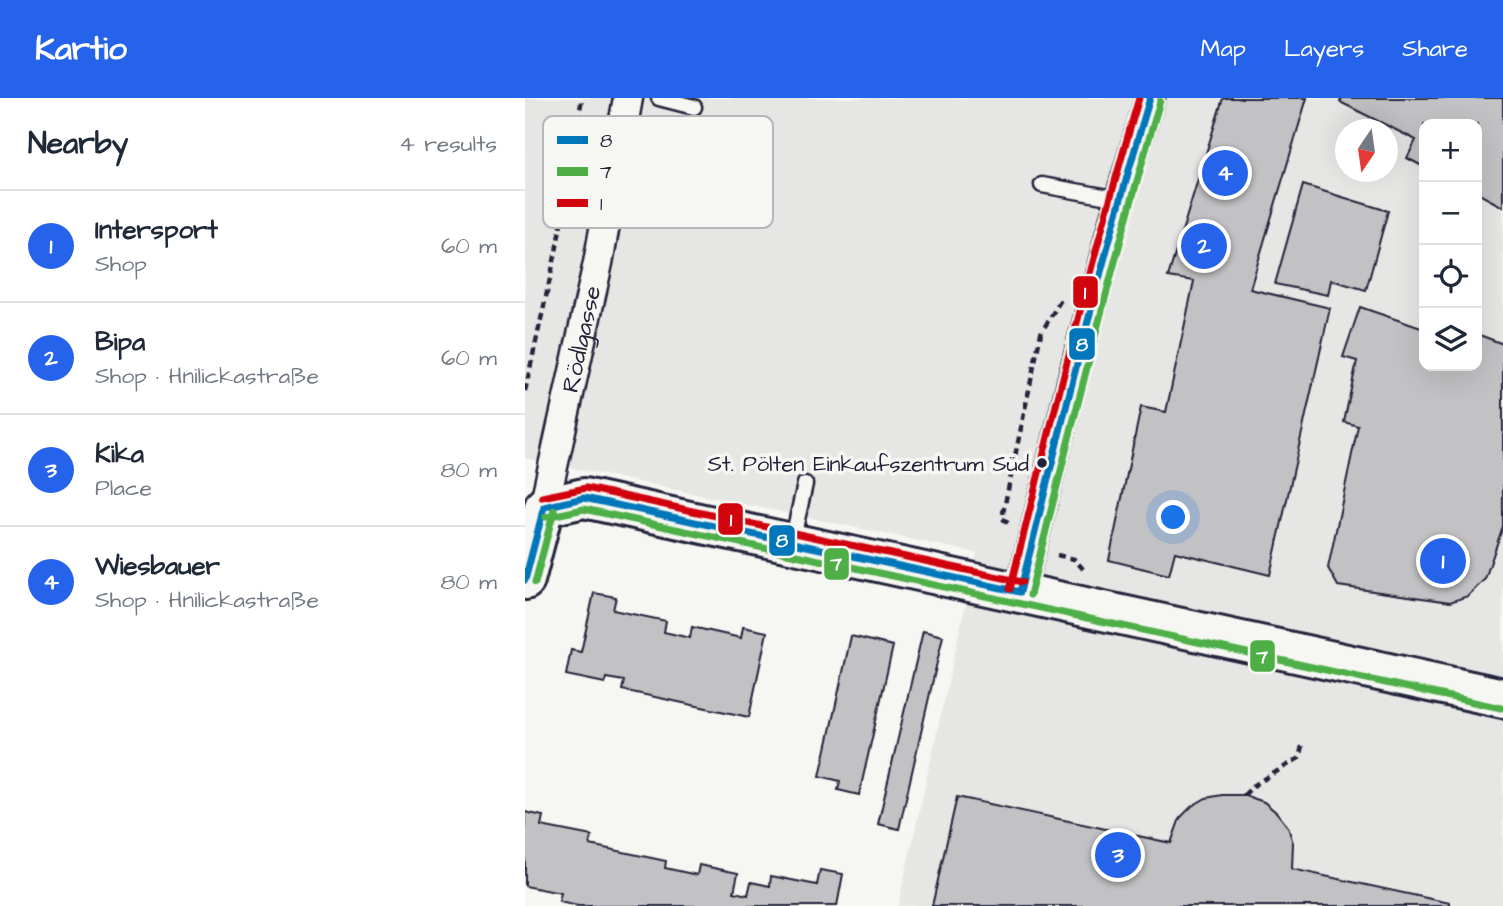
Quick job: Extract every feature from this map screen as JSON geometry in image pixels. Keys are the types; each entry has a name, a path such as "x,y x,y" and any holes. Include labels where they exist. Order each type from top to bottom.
{"street":[{"name":"Rödlgasse","path":"625,116 628,98"},
{"path":"1020,592 1120,199 1150,98"},
{"name":"Rödlgasse","path":"525,580 605,228"},
{"path":"544,506 584,498 1503,698"}],"lane":[{"path":"659,98 694,107"},
{"path":"1042,185 1120,199"},
{"path":"792,544 805,484"}],"path":[{"path":"579,116 582,98"},
{"path":"525,391 560,228"},
{"path":"1031,548 1002,518 1041,332"},
{"path":"1244,795 1253,786 1299,758 1302,746"}],"shaded area":[{"path":"525,98 1503,98 1503,906 898,906 977,553 525,458"}],"building":[{"path":"1223,98 1307,98 1250,289 1330,308 1270,575 1175,552 1169,575 1109,560 1141,407 1166,412 1194,281 1168,277"},
{"path":"1342,98 1503,98 1503,207 1482,196 1482,119 1419,119 1419,164 1407,158 1416,140 1398,131 1398,119 1374,119 1340,102"},
{"path":"1303,185 1388,211 1366,290 1331,280 1328,295 1275,284"},
{"path":"1360,307 1419,327 1419,371 1482,371 1482,336 1503,344 1503,526 1485,579 1468,596 1450,602 1338,586 1328,568 1358,426 1344,422 1357,361 1343,357"},
{"path":"594,593 616,597 613,610 666,621 664,632 690,638 692,627 741,638 743,627 767,632 749,717 622,690 624,681 606,678 605,683 566,675 571,650 581,652"},
{"path":"923,631 943,636 899,829 878,824"},
{"path":"851,636 893,646 859,795 838,790 840,781 820,776"},
{"path":"1244,795 1264,802 1277,813 1288,827 1293,843 1292,869 1450,903 1450,906 932,906 957,797 1171,843 1180,818 1192,806 1206,798"},
{"path":"525,812 543,816 541,826 592,836 590,845 666,861 665,868 697,875 699,865 738,873 734,892 748,895 751,882 770,886 771,876 817,885 820,870 843,874 837,906 578,906 559,902 561,893 525,886"}],"transit line":[{"name":"1","path":"1010,589 1088,281 1139,98"},
{"name":"8","path":"1020,592 1098,282 1150,98"},
{"name":"7","path":"1030,595 1076,409 1160,101"},
{"name":"1","path":"542,497 586,488 1022,582"},
{"name":"8","path":"544,507 584,498 1020,592"},
{"name":"8","path":"525,580 544,507"},
{"name":"7","path":"546,517 584,509 1501,708"},
{"name":"7","path":"535,583 554,510"}],"place":[{"name":"Wiesbauer","path":"1225,173"},
{"name":"Bipa","path":"1204,246"},
{"name":"St. Pölten Einkaufszentrum Süd","path":"1042,463"},
{"name":"Intersport","path":"1443,561"},
{"name":"Kika","path":"1118,855"}]}
